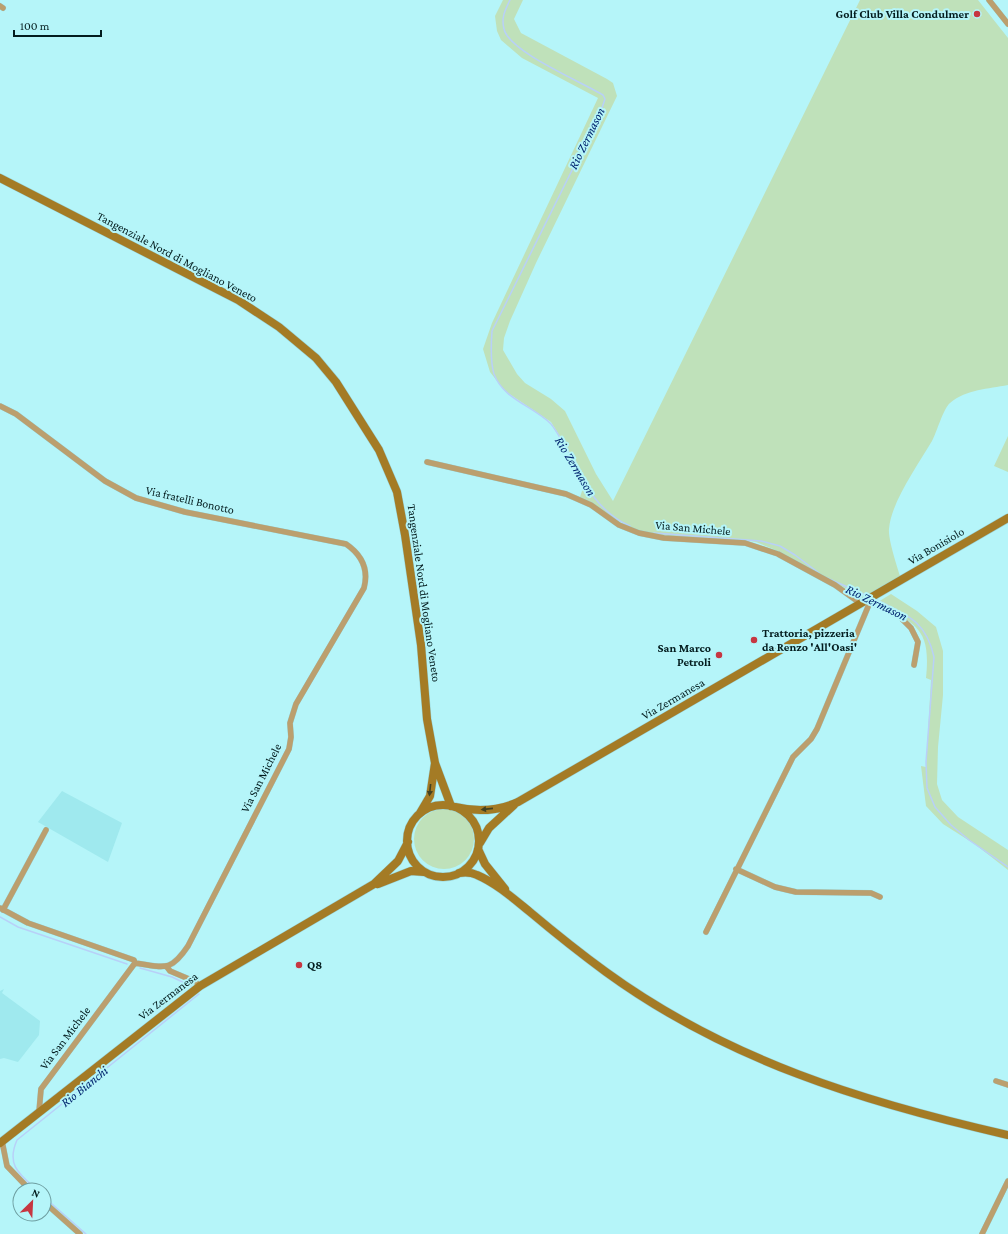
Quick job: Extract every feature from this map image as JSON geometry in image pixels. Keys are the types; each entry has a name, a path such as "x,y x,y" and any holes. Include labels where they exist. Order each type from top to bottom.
{"main road":[{"name":"Tangenziale Nord di Mogliano Veneto","path":"0,178 238,300 279,327 316,358 336,382 376,445 397,492 405,535 421,646 427,719 434,763 453,807"},
{"name":"Via Bonisiolo","path":"875,594 1008,518"},
{"name":"Via Zermanesa","path":"1,1142 200,986 365,890 411,871 439,876 459,873 471,863 489,828 518,802 875,594"},
{"name":"Tangenziale Nord di Mogliano Veneto","path":"420,814 430,796 434,763"},
{"name":"Via Zermanesa","path":"365,890 394,866 404,853 408,842 409,831 413,822 420,814 435,806 453,807 470,811 484,810 518,802"},
{"path":"453,807 466,813 474,822 478,832 479,847 485,864 514,899"},
{"path":"408,842 409,852 414,861 421,869 430,874"},
{"path":"459,873 468,872 476,874 514,899 628,988 674,1016 739,1050 785,1071 843,1092 922,1114 1008,1135"}],"street":[{"path":"989,0 1008,24"},
{"name":"Via fratelli Bonotto","path":"0,406 16,414 105,481 136,498 185,512 346,544 359,554 365,569"},
{"name":"Via San Michele","path":"427,462 566,494 591,505 619,525 639,533 664,538 745,542 799,565 835,585 860,603"},
{"name":"Via San Michele","path":"167,967 179,959 188,946 289,749 291,737 290,723 296,704 364,588 365,569"},
{"path":"706,932 793,757 811,739 817,729 870,602 899,616 911,628 918,642 914,665"},
{"name":"Via Zermanesa","path":"860,603 870,602"},
{"path":"46,830 2,909 28,923 134,960 135,963 167,967 170,970 196,982"},
{"path":"736,869 775,887 796,892 871,893 880,897"},
{"name":"Via San Michele","path":"39,1112 41,1089 135,963"},
{"path":"996,1081 1008,1085"},
{"path":"1,1142 7,1166 22,1182"},
{"path":"982,1234 1008,1181"},
{"path":"52,1209 80,1234"}],"shaded area":[{"path":"62,791 122,823 108,862 38,822"},
{"path":"4,989 2,993 40,1021 39,1035 18,1062 4,1058 0,1059 0,991"}],"green space":[{"name":"Golf Club Villa Condulmer","path":"503,0 523,0 514,19 521,33 607,79 613,83 617,96 536,263 510,321 504,338 503,350 517,374 525,383 551,399 565,411 596,474 613,501 860,0 978,0 1008,38 1008,385 971,392 957,398 947,406 932,441 900,496 891,518 889,533 900,576 862,599 845,588 773,549 756,542 738,539 660,536 639,531 606,514 580,497 586,479 551,422 505,391 490,372 483,349 492,323 598,98 522,58 501,40 497,31 495,16"},
{"path":"1008,436 1008,472 994,466"},
{"path":"891,594 917,611 936,627 943,651 943,695 938,747 937,784 942,800 958,817 1008,850 1008,870 976,845 943,824 926,806 921,766 926,767 931,680 926,678 926,648 923,638 912,623 878,602"},
{"path":"438,809 450,809 466,817 472,827 474,839 472,851 466,861 450,869 438,869 422,861 414,845 414,833 422,817"}],"waterway":[{"name":"Rio Zermason","path":"510,0 503,18 504,29 509,38 532,57 603,95 605,99 600,114 492,331 491,353 494,374 498,383 504,390 551,424 592,494 608,512 618,520 630,526"},
{"name":"Rio Zermason","path":"654,533 761,541 780,546 819,573"},
{"name":"Rio Zermason","path":"827,578 868,596"},
{"name":"Rio Zermason","path":"875,599 913,620 926,635 934,657 926,762 927,788 935,807 951,825 969,840 1008,867"},
{"name":"Rio Bianchi","path":"0,917 18,927 127,964"},
{"name":"Rio Bianchi","path":"140,968 172,977 191,986"},
{"name":"Rio Bianchi","path":"28,1182 20,1174 14,1163 13,1156 17,1140 199,994"},
{"name":"Rio Bianchi","path":"52,1204 86,1234"}],"place":[{"name":"Golf Club Villa Condulmer","path":"977,14"},
{"name":"Trattoria, pizzeria da Renzo 'All'Oasi'","path":"754,640"},
{"name":"San Marco Petroli","path":"719,655"},
{"name":"Q8","path":"299,965"}]}
